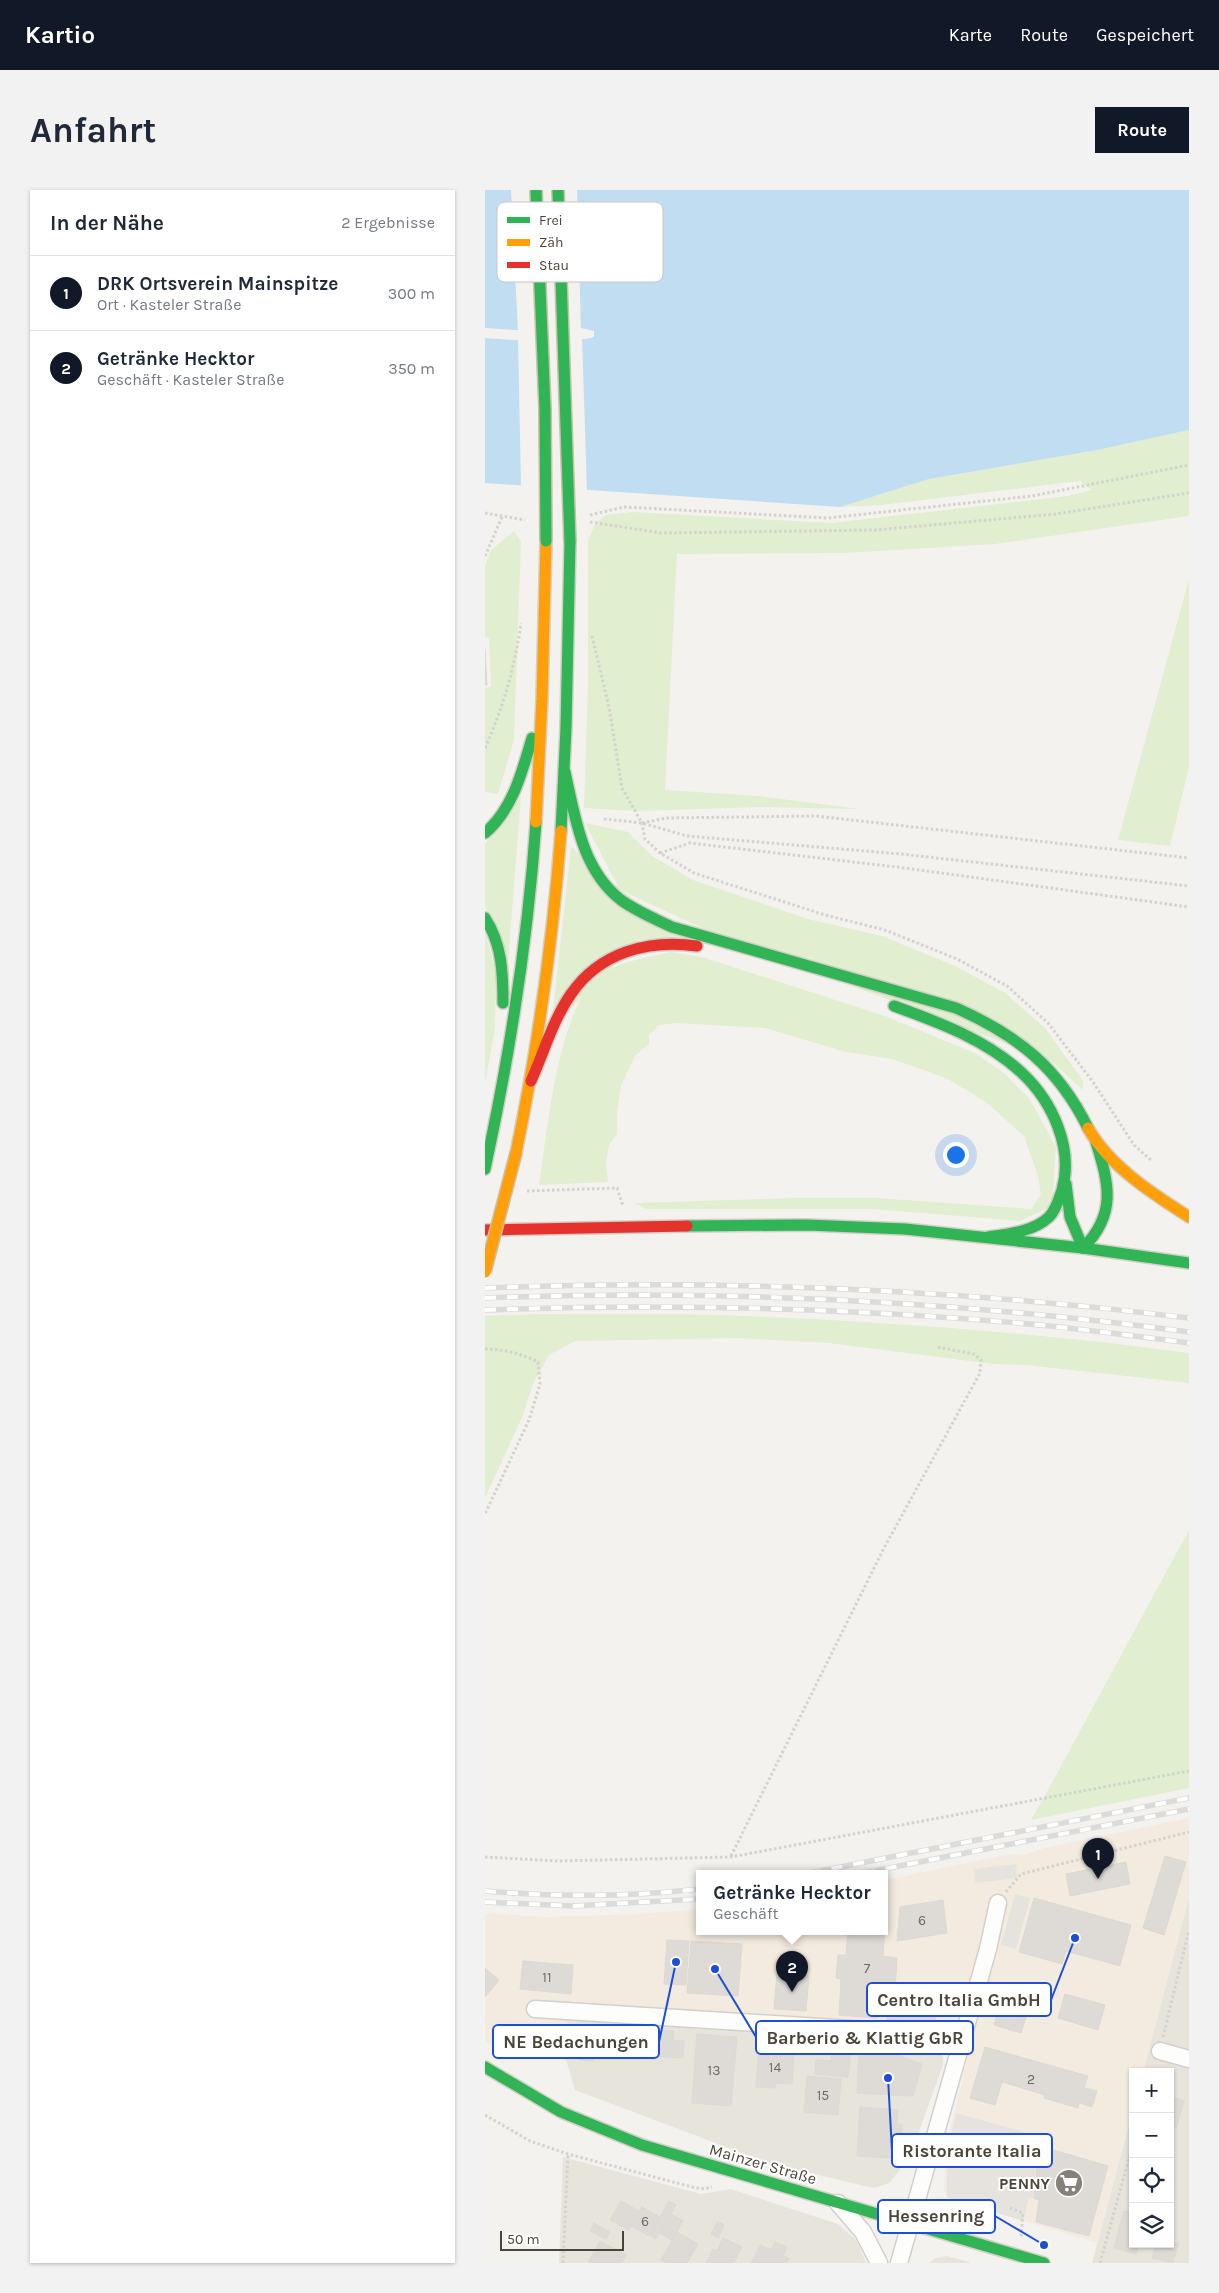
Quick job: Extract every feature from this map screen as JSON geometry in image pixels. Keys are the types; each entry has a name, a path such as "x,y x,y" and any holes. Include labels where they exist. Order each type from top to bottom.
{"main road":[{"path":"485,1169 504,1079 529,909 537,820 543,701 546,541 544,372 541,282"},
{"path":"485,1272 516,1153 531,1081 554,914 565,772 570,542 562,282"},
{"path":"485,833 503,812 515,790 543,701"},
{"path":"565,772 587,857 597,878 619,900 643,915 672,927 956,1008 976,1016 1014,1038 1047,1067 1074,1100 1095,1138 1106,1174 1107,1202 1105,1221 1096,1237 1083,1248"},
{"path":"485,918 490,925 501,956 504,1079"},
{"path":"531,1081 571,994 599,966 625,952 657,944 689,945 800,976"},
{"path":"881,1001 966,1038 994,1053 1021,1073 1043,1099 1059,1131 1065,1157 1066,1204 1074,1234 1083,1248"},
{"path":"1095,1138 1145,1185 1189,1218"},
{"path":"988,1237 1020,1232 1047,1219 1057,1205 1066,1184"},
{"path":"485,1230 629,1226 807,1225 905,1229 1083,1248 1189,1263"},
{"name":"Mainzer Straße","path":"485,2067 561,2112 642,2145 1044,2263"}],"street":[{"path":"899,2263 999,1903"},
{"path":"535,2009 963,2036"},
{"path":"1160,2051 1189,2059"},
{"path":"838,2203 863,2232 879,2263"}],"path":[{"path":"586,516 624,507 829,518 1032,496 1189,465"},
{"path":"587,522 661,533 875,530 1056,514 1189,493"},
{"path":"485,513 528,520"},
{"path":"485,556 502,517"},
{"path":"485,748 499,717 516,662 522,620"},
{"path":"590,628 609,707 622,788 642,823"},
{"path":"642,823 666,818 816,816 1189,858"},
{"path":"604,819 642,823 687,836 901,854 1189,886"},
{"path":"660,853 690,843 905,868 1189,907"},
{"path":"523,1191 617,1188 629,1226"},
{"path":"731,1857 884,1548 980,1374 981,1360 973,1354 937,1347"},
{"path":"485,1349 497,1349 526,1356 538,1362 540,1384 529,1420 485,1514"},
{"path":"485,1857 557,1862 731,1857 1189,1771"},
{"path":"999,1903 1021,1874 1189,1832"},
{"path":"1160,2051 1189,1930"},
{"path":"485,2114 530,2141 568,2154 704,2189 719,2184 733,2173"},
{"path":"563,2263 568,2154"},
{"path":"1100,2263 1129,2158"},
{"path":"1010,2208 1023,2213 1020,2255"}],"shaded area":[{"path":"1189,1818 1189,1897 1144,2068 1129,2068 1129,2125 1097,2243 947,2197 944,2191 945,2151 975,2028 568,2005 566,2060 488,2043 485,2040 485,1913 545,1917 640,1914 696,1909 696,1935 888,1935 888,1879 1010,1854 1023,1855 1049,1847"},
{"path":"1016,1864 1017,1878 975,1883 974,1869"},
{"path":"1015,1894 1030,1898 1016,1949 1001,1945"},
{"path":"1189,1897 1189,2263 1092,2263 1129,2125 1129,2248 1174,2248 1174,2068 1144,2068"},
{"path":"567,2018 929,2042 940,2051 943,2065 916,2140 902,2167 889,2183 875,2188 766,2162 575,2090 566,2060"},
{"path":"956,2113 1038,2136 1031,2166 1036,2168 1033,2198 1029,2197 1023,2221 947,2197 947,2153"},
{"path":"563,2157 701,2194 731,2189 838,2224 857,2241 866,2263 559,2263"},
{"path":"947,2256 971,2263 929,2263 936,2258"}],"green space":[{"path":"1189,430 1189,516 995,544 845,553 677,554 665,790 758,796 860,809 759,807 637,811 584,808 588,686 588,540 596,523 606,515 632,512 832,523 1068,496 1092,490 1080,481 881,505 840,507 929,479 1097,450"},
{"path":"514,531 521,542 514,740 498,794 485,792 485,688 491,687 489,638 485,637 485,566 491,550"},
{"path":"1189,579 1189,767 1170,846 1118,840"},
{"path":"521,796 508,963 485,906 485,844"},
{"path":"585,823 628,832 652,856 693,880 808,919 882,936 955,966 1005,993 1045,1028 1083,1081 1083,1090 1050,1060 729,940 620,890"},
{"path":"571,847 678,938 638,940 551,1029"},
{"path":"485,931 496,973 495,1028 485,1083"},
{"path":"671,952 705,958 885,1016 975,1053 1004,1073 1029,1098 1056,1147 1052,1206 1020,1221 874,1209 647,1209 634,1203 794,1198 877,1198 1031,1209 1041,1194 1038,1176 1024,1136 986,1102 946,1078 892,1059 846,1052 765,1028 677,1023 659,1025 649,1035 649,1044 635,1056 621,1086 617,1112 617,1134 609,1145 606,1162 608,1182 539,1185 555,1080 570,1025 579,1002 591,984 608,971 628,962"},
{"path":"540,1314 801,1318 967,1329 1078,1340 1189,1353 1189,1383 1026,1365 993,1364 829,1343 739,1338 575,1341 549,1355 533,1384 523,1415 485,1498 485,1316"},
{"path":"1189,1530 1189,1788 1031,1820 1048,1790"}],"water":[{"path":"485,190 1189,190 1189,430 1097,450 929,479 840,507 485,483 485,338 568,341 594,337 594,331 581,328 529,331 485,328"}],"pier":[{"path":"511,190 577,190 577,202 512,202"},
{"path":"516,282 580,282 581,331 518,333"},
{"path":"582,337 587,492 521,487 518,338"}],"building":[{"path":"485,649 487,685 485,685"},
{"path":"1165,1856 1186,1862 1164,1935 1143,1928"},
{"path":"1126,1862 1130,1884 1070,1896 1066,1874"},
{"path":"1034,1898 1131,1925 1120,1966 1066,1951 1062,1964 1019,1952"},
{"path":"943,1900 947,1933 897,1941 900,1907"},
{"path":"848,1935 885,1935 883,1956 897,1958 895,1990 879,1989 877,2018 839,2015 841,1979 836,1978 838,1955 846,1955"},
{"path":"667,1940 689,1941 686,1985 664,1984"},
{"path":"691,1941 742,1944 738,1996 687,1993"},
{"path":"523,1961 573,1965 571,1994 520,1989"},
{"path":"485,1968 499,1980 485,1997"},
{"path":"777,1973 809,1976 806,2011 774,2009"},
{"path":"888,1991 936,1993 935,2022 887,2020"},
{"path":"1003,1994 1031,2002 1021,2033 994,2025"},
{"path":"1065,1994 1105,2005 1098,2030 1058,2018"},
{"path":"582,2027 618,2029 616,2053 594,2051 593,2061 579,2060"},
{"path":"640,2029 674,2031 673,2040 684,2041 683,2058 638,2055"},
{"path":"697,2034 737,2037 731,2106 692,2103"},
{"path":"832,2046 851,2048 848,2077 815,2074 816,2060 831,2061"},
{"path":"859,2047 899,2048 899,2056 922,2064 913,2096 857,2093"},
{"path":"985,2047 1088,2076 1084,2088 1097,2091 1092,2107 1079,2103 1078,2108 1044,2098 1045,2095 1002,2082 995,2105 970,2098"},
{"path":"759,2048 794,2051 792,2084 775,2083 775,2088 756,2087"},
{"path":"807,2076 841,2079 838,2115 804,2112"},
{"path":"1174,2097 1184,2101 1176,2128 1174,2127"},
{"path":"860,2107 898,2110 897,2124 902,2124 901,2143 896,2143 894,2158 857,2156"},
{"name":"PENNY","path":"1037,2145 1108,2166 1089,2236 1036,2222 1039,2200 1034,2198 1037,2167 1031,2166"},
{"path":"621,2201 639,2211 629,2230 610,2220"},
{"path":"669,2201 676,2205 656,2239 650,2235"},
{"path":"642,2207 660,2217 649,2236 631,2226"},
{"path":"1124,2211 1129,2212 1129,2248 1138,2248 1136,2254 1114,2248"},
{"path":"671,2214 683,2221 672,2240 660,2233"},
{"path":"718,2221 724,2225 718,2238 711,2234"},
{"path":"594,2223 610,2232 606,2239 590,2231"},
{"path":"677,2232 698,2244 687,2263 667,2263 661,2260"},
{"path":"723,2238 742,2247 734,2263 706,2263 713,2249 717,2251"},
{"path":"600,2241 626,2255 622,2263 588,2263"},
{"path":"775,2242 787,2247 783,2256 789,2258 787,2263 751,2263 760,2245 771,2250"},
{"path":"1174,2242 1179,2243 1173,2263 1152,2258 1155,2248 1174,2248"}],"railway":[{"path":"485,1288 661,1285 837,1289 1013,1300 1189,1318"},
{"path":"485,1298 661,1295 838,1300 1014,1312 1189,1332"},
{"path":"485,1310 697,1307 839,1311 1050,1326 1189,1343"},
{"path":"825,1870 1189,1798"},
{"path":"879,1870 1189,1809"},
{"path":"485,1891 592,1895 646,1894 696,1889"},
{"path":"485,1902 573,1906 696,1899"}],"traffic: fast":[{"path":"536,190 536,202"},
{"path":"558,190 558,202"},
{"path":"540,282 545,409 546,541"},
{"path":"561,282 570,542"},
{"path":"561,831 566,728 570,542"},
{"path":"485,833 503,813 510,801 520,777 532,738"},
{"path":"565,772 582,842 597,874 621,900 646,915 672,927 956,1008 978,1018 1034,1055 1063,1087 1088,1128"},
{"path":"485,1169 517,996 533,866 536,822"},
{"path":"485,918 491,928 498,948 502,970 503,1003"},
{"path":"894,1006 961,1033 1008,1061 1033,1084 1043,1097 1058,1126 1063,1142 1065,1174 1062,1190 1054,1211 1036,1226 988,1237"},
{"path":"1083,1248 1101,1223 1107,1198 1107,1185 1096,1142"},
{"path":"1066,1184 1070,1217 1083,1248 1189,1263"},
{"path":"687,1226 807,1225 905,1229 1083,1248"},
{"path":"485,2067 561,2112 642,2145 1044,2263"}],"traffic: slow":[{"path":"536,822 542,699 546,541"},
{"path":"516,1153 544,993 561,831"},
{"path":"1088,1128 1097,1142 1120,1167 1147,1189 1189,1217"},
{"path":"485,1272 516,1153"}],"traffic: jam":[{"path":"531,1081 554,1025 565,1004 583,980 596,968 611,959 644,947 679,944 697,946"},
{"path":"485,1230 687,1226"}],"place":[{"name":"DRK Ortsverein Mainspitze","path":"1098,1879"},
{"name":"Centro Italia GmbH","path":"1075,1938"},
{"name":"NE Bedachungen","path":"676,1962"},
{"name":"Barberio & Klattig GbR","path":"715,1969"},
{"name":"Getränke Hecktor","path":"792,1992"},
{"name":"Ristorante Italia","path":"888,2078"},
{"name":"PENNY","path":"1069,2183"},
{"name":"Hessenring","path":"1044,2245"}]}
